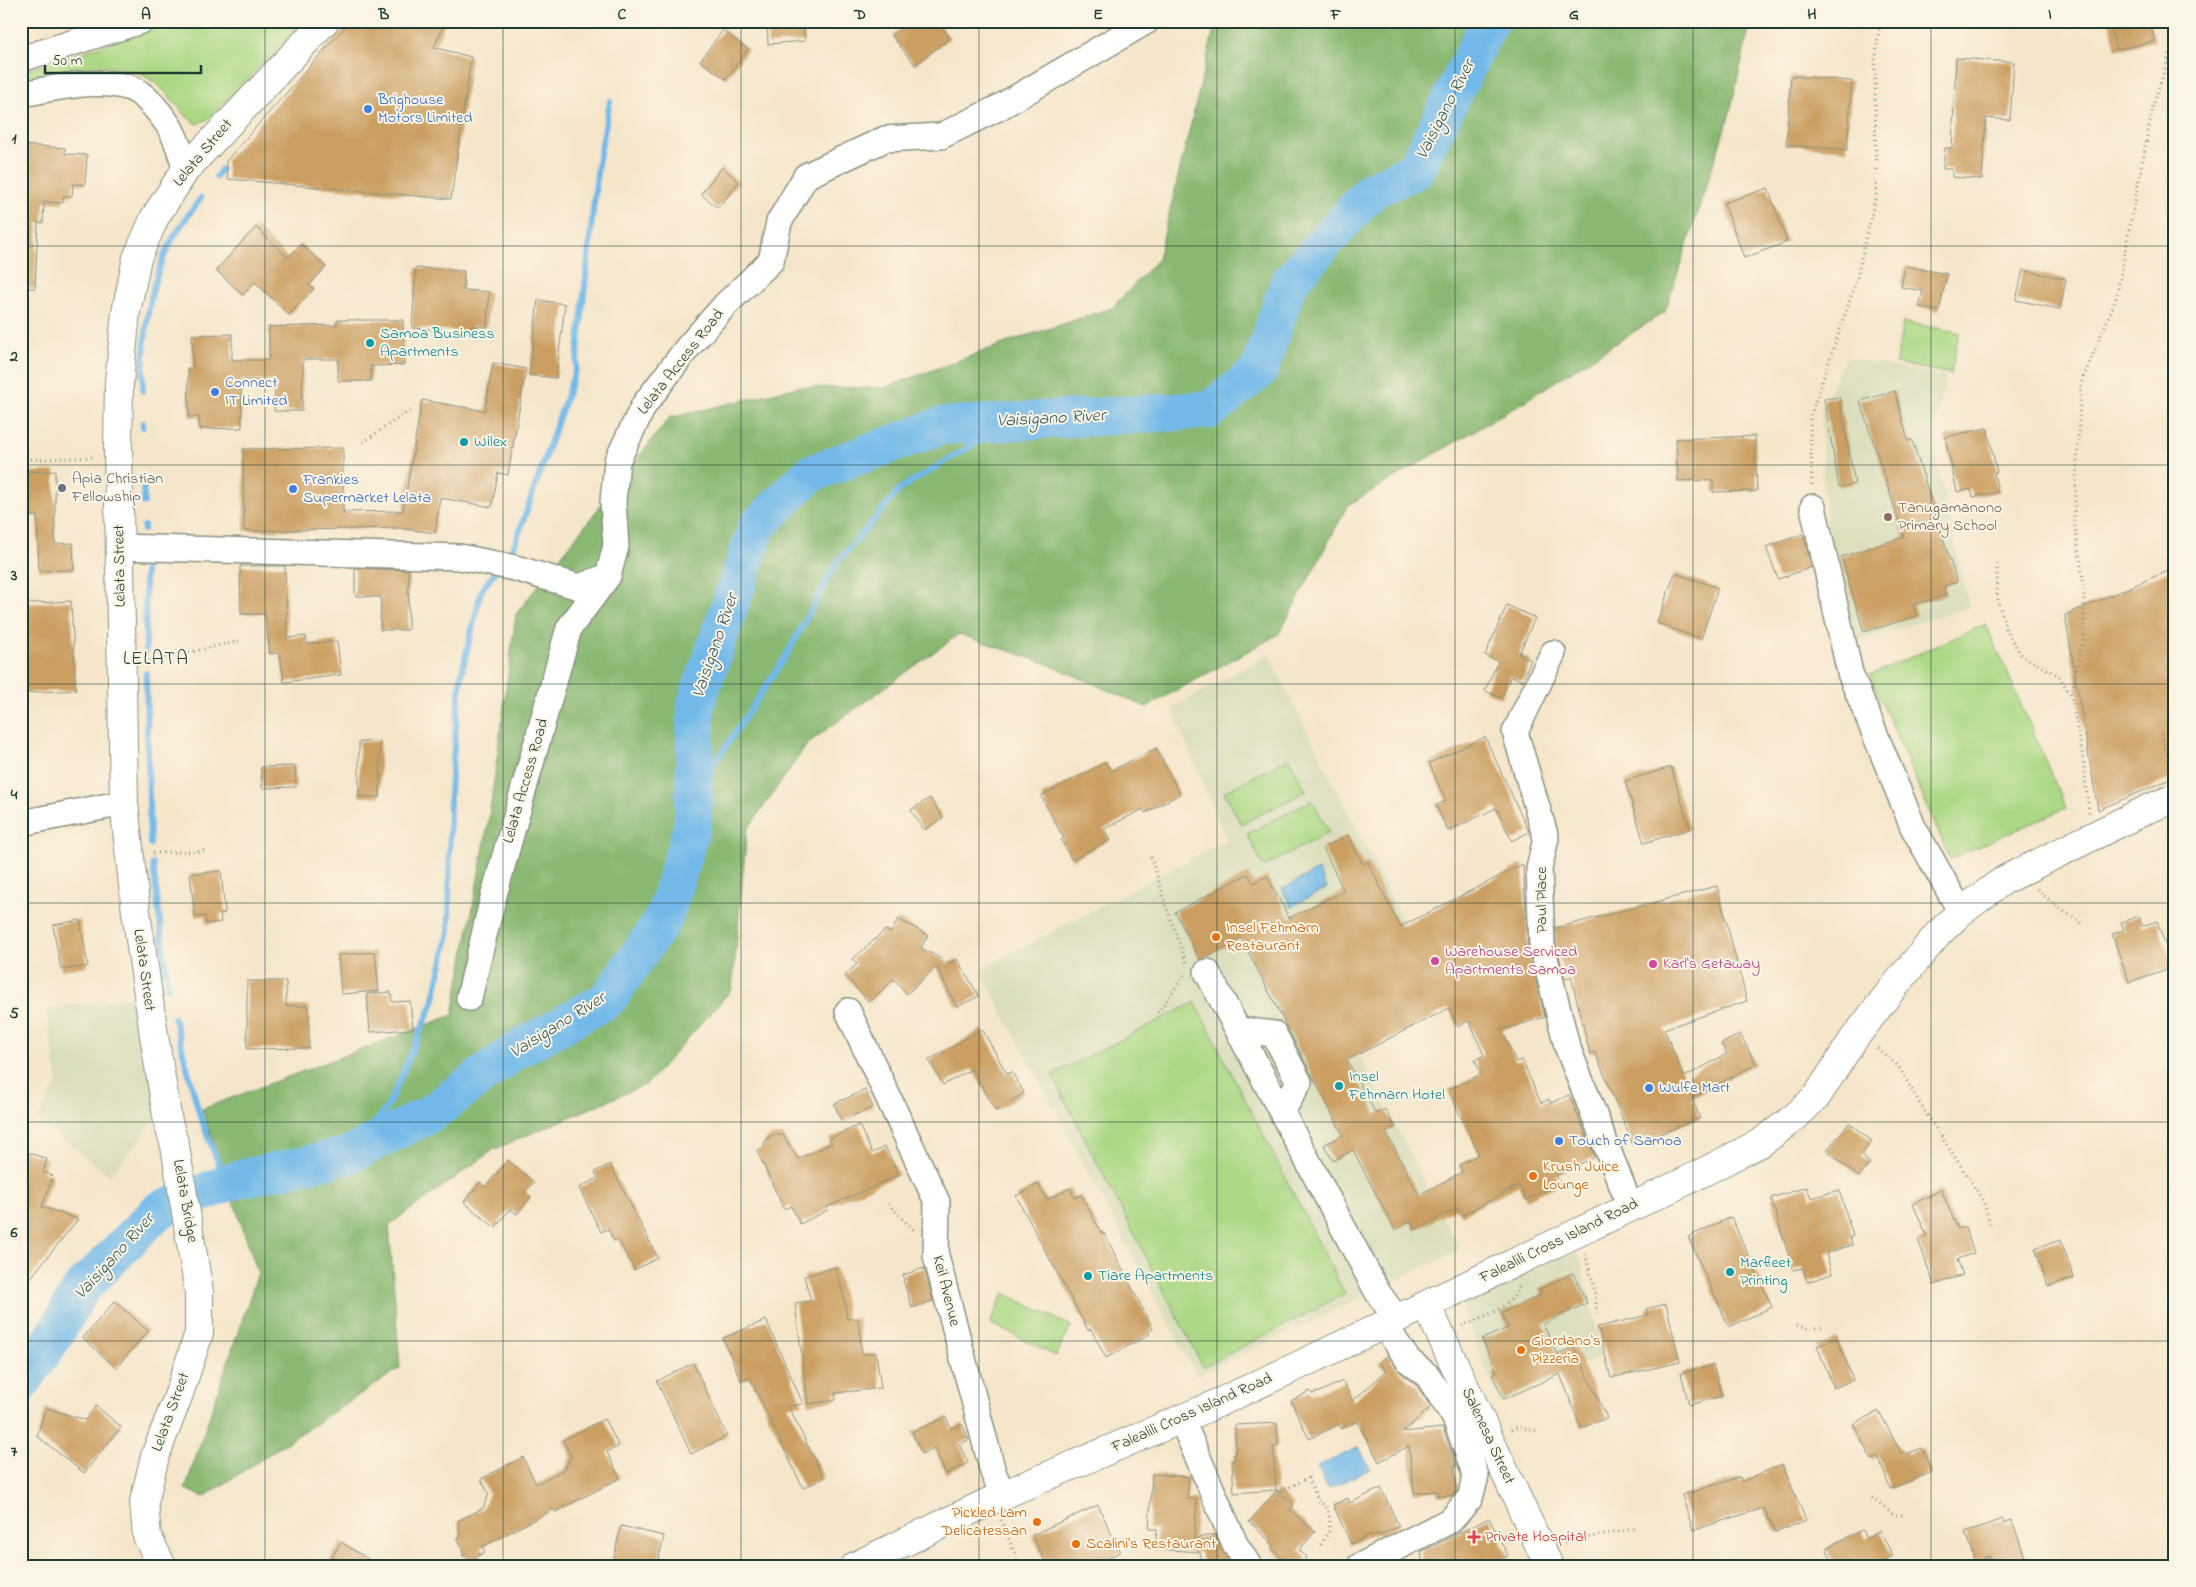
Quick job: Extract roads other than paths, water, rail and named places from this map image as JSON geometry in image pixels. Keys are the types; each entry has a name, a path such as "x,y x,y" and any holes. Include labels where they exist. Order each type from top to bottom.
{"main road":[{"name":"Lelata Street","path":"175,1146 168,1122 154,1035 124,803 118,456 119,383 126,312 137,258 155,217 186,169 325,21"},
{"name":"Falealili Cross Island Road","path":"855,1566 998,1498 1287,1371 1427,1306 1576,1232 1686,1181 1762,1142 1795,1117 1817,1096 1853,1040 1915,961 1938,934 1961,912 2004,880 2148,809 2175,798"},
{"name":"Lelata Bridge","path":"175,1146 194,1256"},
{"name":"Lelata Street","path":"162,1566 147,1536 144,1502 155,1456 179,1394 199,1333 199,1292 194,1256"},
{"name":"Salenesa Street","path":"1427,1306 1544,1554"}],"street":[{"path":"21,59 141,21"},
{"name":"Lelata Access Road","path":"469,998 492,902 569,628 608,576 616,546 613,502 617,461 644,405 688,347 726,304 771,261 779,222 806,176 885,140 941,136 1000,107 1147,21"},
{"path":"21,94 82,85 114,84 137,91 156,109 170,127 186,169"},
{"path":"1813,507 1850,673 1913,827 1961,912"},
{"path":"120,547 460,557 515,568 579,587 608,576"},
{"name":"Paul Place","path":"1553,653 1515,732 1546,838 1539,869 1542,946 1568,1046 1630,1206"},
{"path":"21,823 124,803"},
{"path":"1207,972 1378,1293 1408,1360 1428,1376 1456,1418 1476,1476 1470,1498 1451,1520 1360,1566"},
{"name":"Keil Avenue","path":"848,1011 937,1202 936,1256 993,1472 998,1498"},
{"path":"1181,1418 1235,1544 1249,1566"}],"water":[{"path":"1318,870 1327,888 1291,907 1282,889"},
{"path":"1359,1447 1370,1469 1328,1489 1317,1467"}],"waterway":[{"name":"Vaisigano River","path":"21,1384 56,1333 80,1290 159,1210 235,1180 349,1155 430,1114 517,1050 608,999 664,918 693,823 696,704 757,526 810,474 941,426 1210,410 1259,371 1288,284 1371,191 1415,170 1490,21"},
{"path":"503,561 515,544 576,369 598,164 610,101"},
{"path":"216,177 221,170"},
{"path":"143,391 148,311 158,271 175,235 201,198"},
{"path":"693,823 711,769 787,654 836,564 901,488 1011,422"},
{"path":"143,477 144,503"},
{"path":"145,565 146,651"},
{"path":"349,1155 388,1106 433,1003 449,932 450,789 461,676 481,591 496,571"},
{"path":"146,673 150,844"},
{"path":"153,864 168,988"},
{"path":"174,1018 200,1116 226,1183"}],"place":[{"name":"Brighouse Motors Limited","path":"368,109"},
{"name":"Samoa Business Apartments","path":"370,343"},
{"name":"Connect IT Limited","path":"215,392"},
{"name":"Wilex","path":"464,442"},
{"name":"Apia Christian Fellowship","path":"62,488"},
{"name":"Frankies Supermarket Lelata","path":"293,489"},
{"name":"Tanugamanono Primary School","path":"1888,517"},
{"name":"Insel Fehmarn Restaurant","path":"1216,937"},
{"name":"Warehouse Serviced Apartments Samoa","path":"1435,961"},
{"name":"Karl's Getaway","path":"1653,964"},
{"name":"Insel Fehmarn Hotel","path":"1339,1086"},
{"name":"Wulfe Mart","path":"1649,1088"},
{"name":"Touch of Samoa","path":"1559,1141"},
{"name":"Krush Juice Lounge","path":"1533,1176"},
{"name":"Marfleet Printing","path":"1730,1272"},
{"name":"Tiare Apartments","path":"1088,1276"},
{"name":"Giordano's Pizzeria","path":"1521,1350"},
{"name":"Pickled Lam Delicatessan","path":"1037,1522"},
{"name":"Private Hospital","path":"1474,1537"},
{"name":"Scalini's Restaurant","path":"1076,1544"}],"district":[{"name":"LELATA","path":"156,659"}]}
